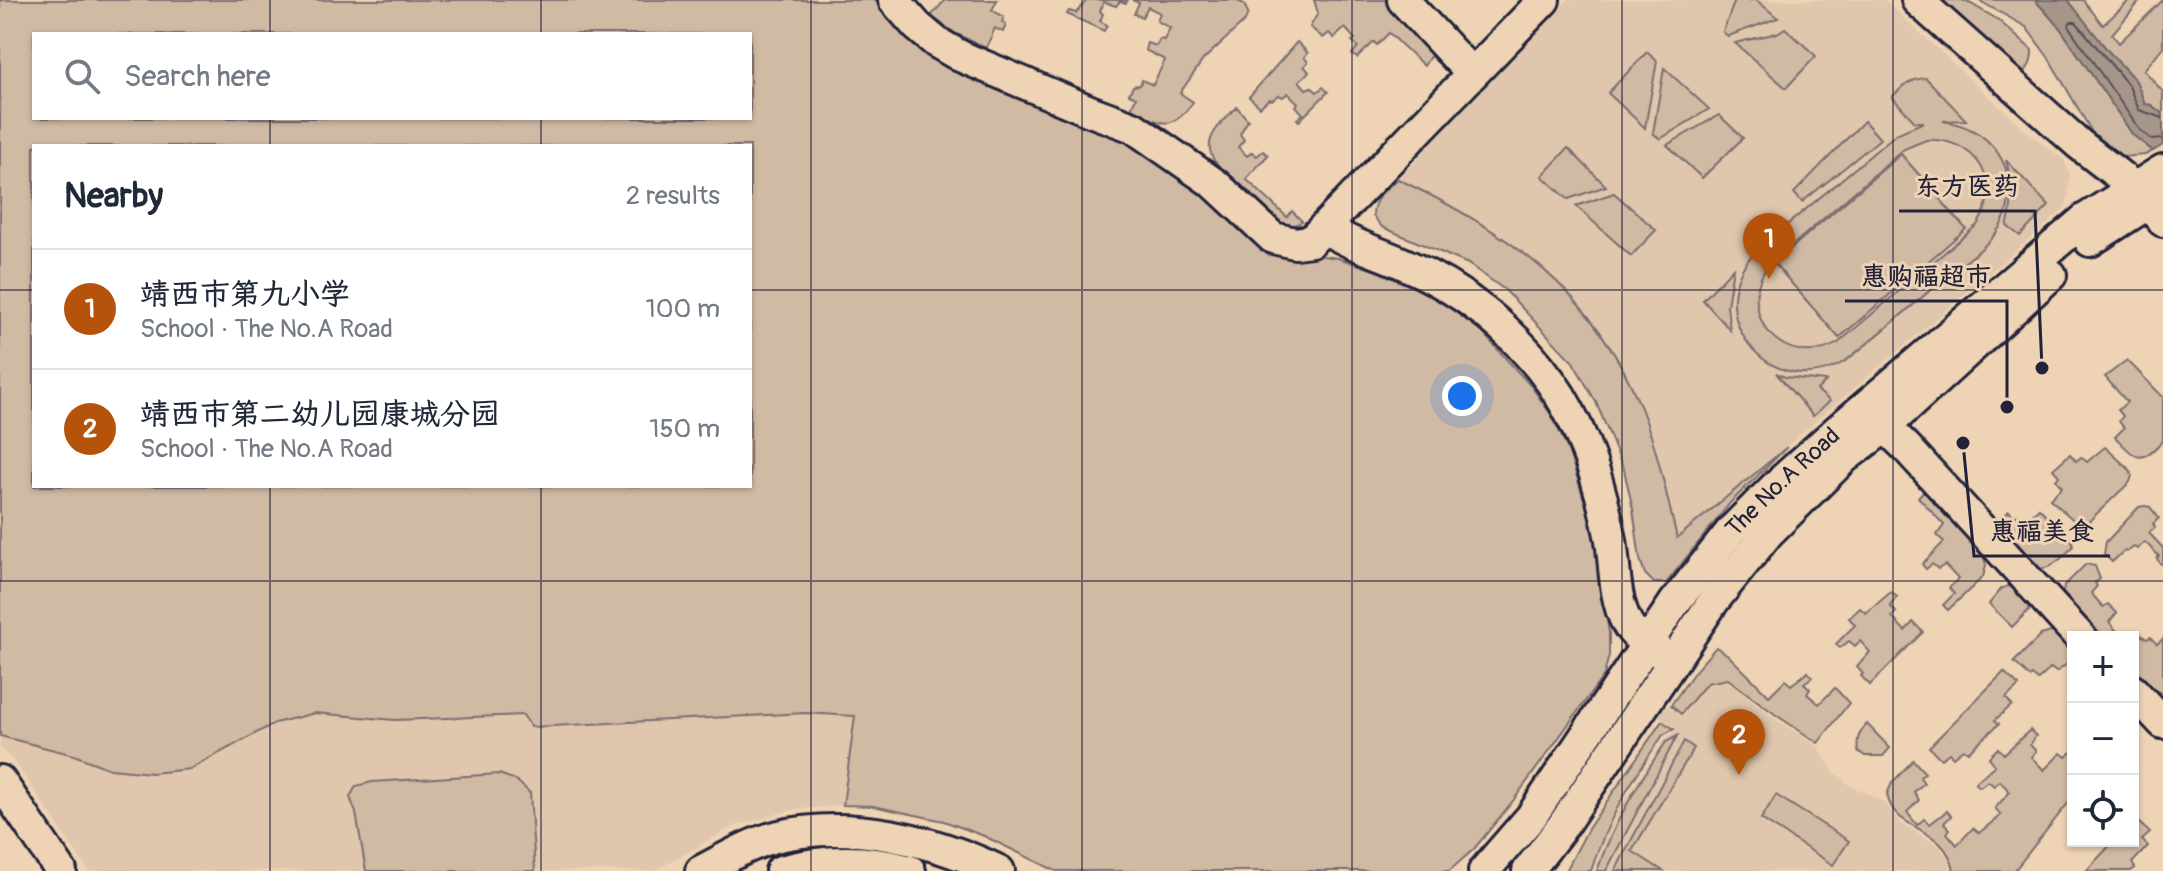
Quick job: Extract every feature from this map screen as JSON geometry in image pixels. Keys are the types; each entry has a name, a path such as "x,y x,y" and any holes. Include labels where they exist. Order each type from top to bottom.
{"street":[{"path":"894,0 917,26 960,56 1133,127 1215,184 1273,238 1295,243 1311,241 1325,228 1544,0"},
{"path":"1403,0 1472,74"},
{"path":"1917,0 2079,144 2152,202"},
{"name":"The No.A Road","path":"1484,871 1531,817 1660,653 1768,533 1844,458 1875,417 2098,234 2152,202 2163,170"},
{"path":"1325,228 1356,246 1400,262 1454,289 1504,328 1538,365 1564,404 1580,436 1605,512 1621,608 1627,625 1660,653"},
{"path":"1875,417 2074,631"},
{"name":"The No.A Road","path":"1528,871 1561,828 1660,653"},
{"path":"2139,697 2163,723"},
{"path":"0,781 61,871"},
{"path":"701,871 741,850 779,836 824,830 900,837 942,848 999,871"},
{"path":"781,871 849,861 910,871"}],"shaded area":[{"path":"0,0 884,0 1107,124 1286,251 1338,258 1377,271 1435,297 1481,331 1531,386 1552,416 1568,449 1596,537 1609,634 1609,655 1604,675 1513,801 1474,849 1449,871 1056,871 984,836 944,821 873,806 843,805 855,716 805,713 531,727 523,715 395,720 315,713 275,723 190,769 152,773 110,769 74,755 0,736"},
{"path":"945,0 997,0 992,10 1004,17 1002,22 1006,25 1003,32 995,28 986,48 955,33 931,16"},
{"path":"1087,0 1128,0 1126,3 1120,1 1116,6 1104,2 1100,21 1107,25 1104,31 1067,14 1069,11 1076,13"},
{"path":"1132,0 1236,0 1244,4 1248,13 1245,21 1203,60 1180,93 1193,102 1172,122 1158,121 1131,109 1136,97 1129,94 1133,86 1140,85 1142,80 1153,85 1165,60 1145,50 1147,43 1156,46 1160,39 1164,40 1170,28 1157,21 1160,13 1148,7 1142,17 1134,14 1139,3"},
{"path":"1314,0 1389,0 1447,63 1447,71 1430,56 1424,66 1389,33 1357,58 1352,54 1358,47 1352,41 1355,39 1345,28 1334,38 1329,33 1323,38 1310,27 1318,13"},
{"path":"1568,0 1884,0 2026,131 2064,160 2070,176 2067,203 2061,212 1677,539 1665,484 1641,409 1613,351 1594,321 1542,267 1398,179"},
{"path":"1735,0 1756,0 1778,18 1728,36 1723,32"},
{"path":"1934,0 1962,0 1997,19 2032,50 2028,67 2020,75"},
{"path":"1978,0 2035,0 2060,28 2133,135 2153,151 2123,157 2099,144 2048,57 2026,27"},
{"path":"2068,0 2083,0 2103,25 2130,0 2141,0 2112,34 2119,43 2163,0 2163,47 2144,70 2163,92 2163,114 2145,104 2136,81"},
{"path":"1785,28 1816,56 1786,88 1735,43 1777,33"},
{"path":"1297,42 1308,53 1304,57 1308,62 1304,66 1309,72 1299,81 1306,89 1311,87 1317,92 1323,87 1328,92 1299,121 1297,119 1303,114 1288,93 1269,99 1260,107 1249,97"},
{"path":"1647,52 1657,61 1645,128 1608,93"},
{"path":"1664,68 1709,109 1660,139 1653,133"},
{"path":"1926,78 1966,120 1943,121 1978,133 2002,160 2008,175 2009,192 2001,225 1975,254 1844,362 1816,372 1790,371 1767,362 1749,345 1738,323 1734,299 1740,273 1758,249 1896,134 1924,122 1915,122 1892,97 1907,84","holes":["1926,140 1943,141 1971,154 1986,178 1988,193 1985,209 1977,225 1838,343 1819,350 1801,351 1771,335 1757,305 1758,287 1766,268 1904,149"]},
{"path":"1237,107 1248,120 1240,134 1244,140 1238,147 1247,156 1252,152 1257,156 1263,151 1268,155 1246,179 1287,217 1292,211 1302,221 1299,223 1290,226 1278,221 1215,162 1210,145 1212,137"},
{"path":"1719,115 1743,138 1702,178 1667,145"},
{"path":"1864,121 1880,139 1802,202 1794,193"},
{"path":"1568,148 1606,186 1568,199 1542,176"},
{"path":"1901,154 1966,229 1839,338 1774,263"},
{"path":"2006,160 2049,206 2020,236 2007,226 2011,193"},
{"path":"1398,179 1438,199 1511,244 1543,269 1599,330 1622,366 1647,424 1677,538 1787,447 1730,503 1666,583 1654,583 1645,574 1624,470 1596,402 1573,362 1505,290 1468,264 1382,227 1373,216 1375,204"},
{"path":"1614,193 1656,230 1631,256 1576,206"},
{"path":"1733,268 1727,306 1730,330 1703,300"},
{"path":"2127,360 2163,397 2163,440 2144,456 2134,454 2115,437 2124,428 2119,421 2123,416 2118,410 2127,402 2105,377"},
{"path":"1776,373 1785,377 1826,381 1817,390 1830,401 1813,416"},
{"path":"2105,447 2130,470 2130,482 2086,524 2078,524 2050,499 2062,487 2053,469 2070,454 2076,461 2081,457 2087,462"},
{"path":"1926,488 1982,550 1986,565 1983,577 1948,610 1943,605 1954,594 1949,588 1958,579 1945,565 1938,569 1932,564 1926,569 1922,564 1944,542 1937,535 1944,525 1918,497"},
{"path":"2139,507 2150,507 2159,518 2149,533 2163,548 2163,562 2161,564 2157,559 2159,556 2145,542 2137,549 2134,547 2124,551 2112,562 2104,554 2106,542"},
{"path":"2039,508 2073,542 2073,547 2051,565 2036,568 1998,522 2009,511 2014,517 2018,515 2025,521"},
{"path":"2086,564 2095,566 2100,579 2091,593 2103,607 2108,604 2117,613 2109,622 2117,631 2098,631 2063,593 2064,586"},
{"path":"2002,588 2018,588 2030,603 2029,610 2012,627 1989,604"},
{"path":"1891,592 1897,597 1890,606 1896,612 1892,617 1905,631 1913,622 1923,632 1870,685 1857,667 1870,652 1860,641 1855,646 1849,641 1840,648 1836,644 1855,625 1849,618 1860,608 1866,613"},
{"path":"2051,632 2067,638 2067,664 2056,672 2051,668 2038,680 2014,662 2041,635"},
{"path":"2139,637 2150,637 2157,644 2163,639 2163,693 2155,691 2139,674"},
{"path":"1716,647 1769,696 1785,680 1791,685 1808,672 1812,677 1804,683 1810,689 1807,694 1819,704 1835,688 1849,703 1818,743 1728,679 1707,683 1681,714 1671,705"},
{"path":"2004,672 2019,686 2006,698 2012,705 1995,720 1999,724 1968,752 1963,749 1953,757 1949,753 1941,759 1929,747"},
{"path":"1723,681 1735,685 1775,719 1817,746 1833,771 1849,785 1885,803 1902,824 1939,846 1949,860 1951,871 1593,871 1603,839 1621,806 1663,741 1677,729 1656,714 1664,704 1682,716 1707,686"},
{"path":"315,713 395,720 523,715 531,727 805,713 856,716 843,805 792,810 734,826 654,871 89,871 15,762 0,748 0,736 74,754 110,769 190,769 275,723"},
{"path":"1662,721 1674,729 1663,735 1631,784 1612,817 1591,871 1566,871 1588,829"},
{"path":"1867,724 1890,748 1883,756 1865,756 1858,751 1859,736"},
{"path":"2030,730 2036,736 2030,745 2036,751 2031,757 2044,770 2061,753 2067,756 2067,805 2014,871 1954,871 1941,844 1899,816 1887,794 1892,783 1913,760 1925,773 1920,777 1924,783 1914,792 1919,800 1907,812 1917,825 1924,819 1930,824 1947,811 1951,816 1944,823 1950,829 1947,833 1957,845 1973,828 1979,833 2001,815 1995,808 2010,792 2000,781 1994,786 1988,781 1980,787 1975,783 1995,765 1989,757 1998,748 2004,754"},
{"path":"1677,736 1606,871 1597,871 1618,820 1636,788 1666,742"},
{"path":"1684,741 1694,748 1632,851 1663,871 1615,871"},
{"path":"499,774 516,780 530,793 535,871 366,871 356,813 350,797 356,786 372,782"},
{"path":"1776,795 1849,841 1833,865 1761,819"},
{"path":"2139,823 2150,833 2142,840 2148,846 2132,863 2135,868 2131,871 2086,871 2108,847 2139,847"}],"water":[{"path":"2035,0 2068,0 2136,81 2145,104 2163,114 2163,145 2153,151 2133,135 2060,28"}],"place":[{"name":"靖西市第九小学","path":"1769,279"},
{"name":"东方医药","path":"2042,368"},
{"name":"惠购福超市","path":"2007,407"},
{"name":"惠福美食","path":"1963,443"},
{"name":"靖西市第二幼儿园康城分园","path":"1739,775"}]}
